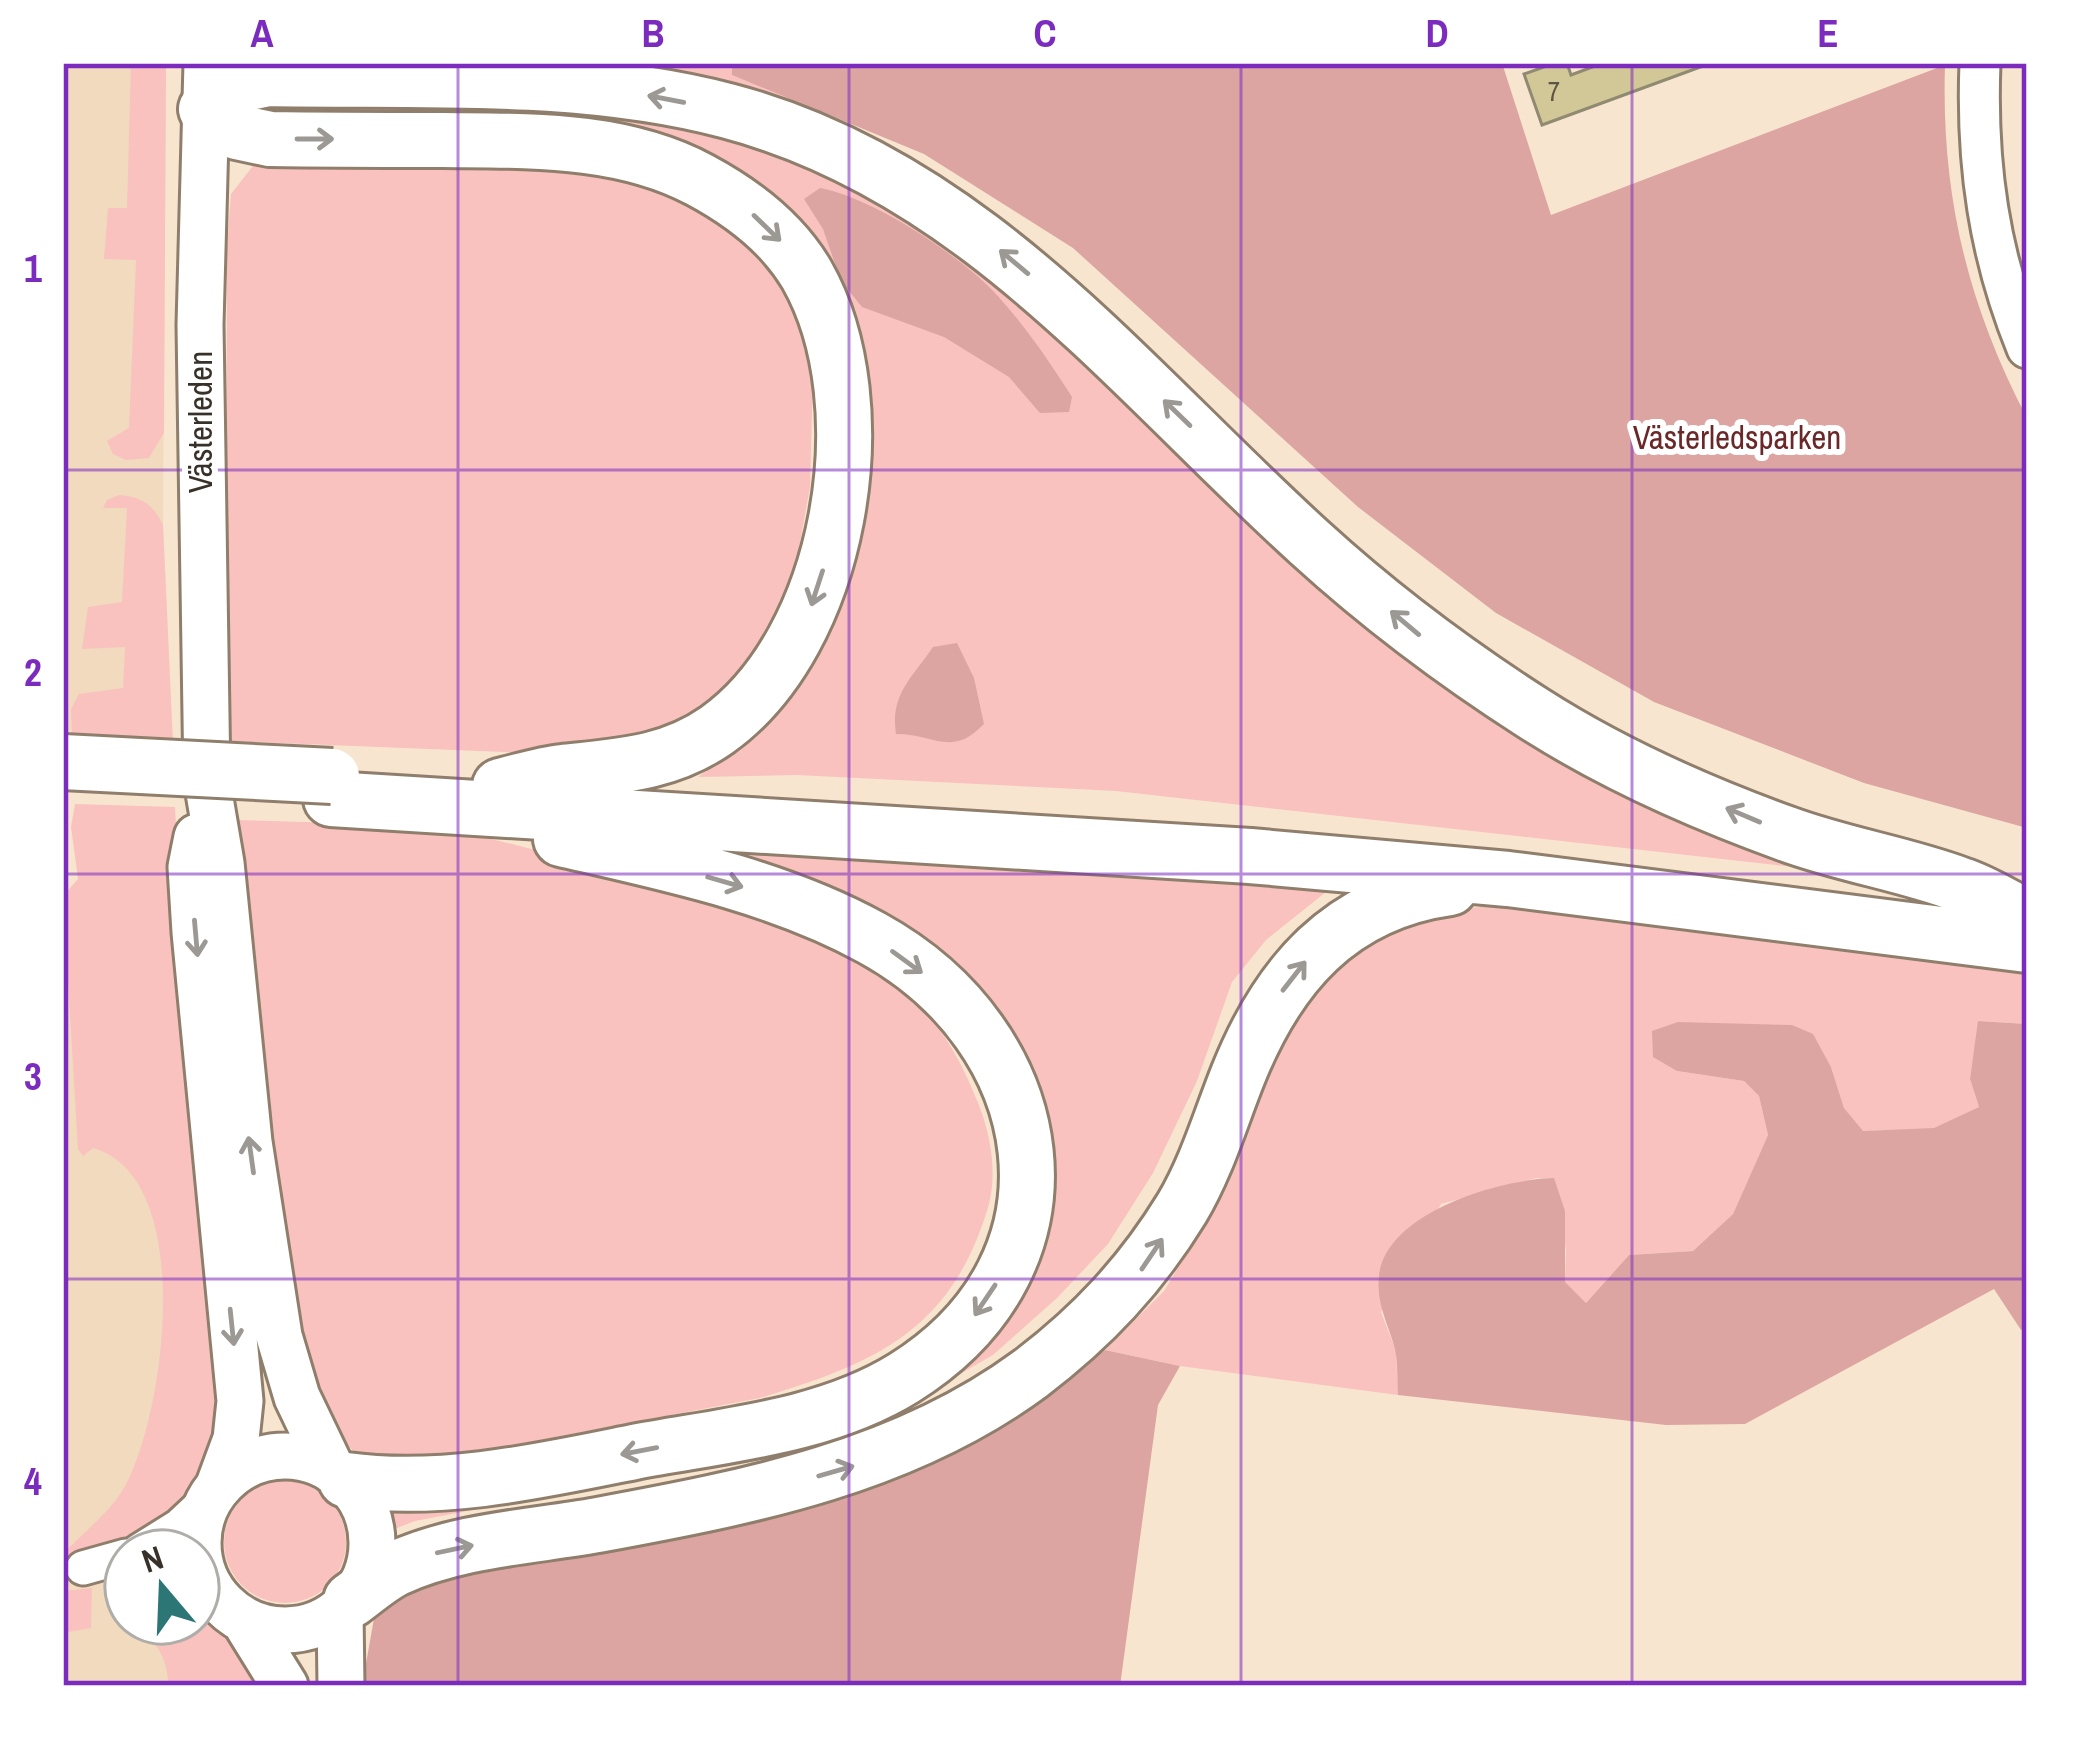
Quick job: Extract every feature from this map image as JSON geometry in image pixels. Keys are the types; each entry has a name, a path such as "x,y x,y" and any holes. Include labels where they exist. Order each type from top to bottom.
{"highway":[{"path":"207,86 268,80 513,83 635,93 726,110 801,134 881,171 991,242 1075,314 1310,543 1426,640 1536,716 1610,756 1787,834 1963,885 2023,923"},
{"path":"207,86 237,132 270,139 530,141 590,146 655,161 696,177 736,201 772,231 806,273 825,315 838,357 844,404 842,473 822,574 794,644 773,677 715,731 681,751 646,763 559,772 487,797"},
{"path":"63,763 2023,923"},
{"path":"63,787 332,787"},
{"path":"487,797 1264,835 2023,923"},
{"path":"339,1475 373,1484 467,1481 790,1422 848,1405 903,1378 949,1345 986,1302 1010,1257 1025,1204 1024,1130 1015,1094 993,1048 949,994 910,963 871,938 769,894 535,833 487,797"},
{"path":"345,1605 391,1571 442,1550 599,1525 767,1490 849,1467 955,1424 1100,1318 1143,1267 1184,1205 1271,1008 1312,953 1337,931 1391,900 1508,879"}],"main road":[{"name":"Västerleden","path":"207,86 200,325 207,781 221,862 249,1142 278,1336 297,1397 339,1475"},
{"name":"Västerleden","path":"207,781 191,868 240,1400 236,1439 215,1491"},
{"path":"199,1527 215,1491 244,1466 272,1457 302,1457 339,1475 364,1507 372,1548 363,1581 345,1605 323,1621 290,1630 259,1626 222,1604"},
{"path":"222,1604 285,1686"},
{"path":"341,1686 345,1605"}],"street":[{"path":"1980,63 1983,194 2005,292 2027,348"},
{"path":"177,1527 215,1491"},
{"path":"102,1563 83,1568 102,1569"}],"shaded area":[{"path":"63,63 166,63 163,525 173,745 63,743"},
{"path":"131,63 166,63 164,433 149,458 126,460 113,454 107,441 129,428 136,260 104,259 108,208 127,208"},
{"path":"548,63 732,63 732,75 828,112 722,84"},
{"path":"557,103 691,124 878,193 972,259 1306,573 1865,875 1116,791 797,775 698,777 766,726 825,642 856,477 854,348 636,129 554,115 297,111 254,105"},
{"path":"260,157 596,165 724,217 770,267 792,304 813,374 810,487 790,598 776,629 705,717 578,755 226,741 227,248 231,194"},
{"path":"119,495 146,503 163,525 173,745 72,734 71,709 79,694 123,688 125,647 82,649 88,607 122,602 127,508 103,508 107,500"},
{"path":"75,804 175,807 220,1428 194,1484 164,1520 153,1527 102,1527 102,1548 63,1557 63,1549 120,1494 139,1452 152,1407 163,1301 159,1249 148,1203 126,1168 93,1148 83,1156 78,1149 63,896 78,879 71,827"},
{"path":"232,820 403,827 492,839 675,884 821,940 876,968 919,1003 946,1039 973,1091 988,1136 993,1167 990,1199 970,1255 950,1288 927,1316 871,1356 760,1398 421,1463 358,1454 334,1436 292,1347"},
{"path":"627,827 1331,888 1266,940 1232,982 1197,1081 1153,1173 1108,1244 993,1355 913,1401 751,1457 415,1521 387,1532 379,1507 746,1444 993,1313 1020,1055 997,1011 935,946 876,912"},
{"path":"1494,905 2027,969 2027,1024 1979,1021 1970,1079 1979,1107 1934,1129 1862,1131 1844,1108 1831,1067 1677,1071 1744,1081 1759,1096 1768,1135 1733,1214 1693,1251 1629,1255 1586,1303 1565,1283 1566,1250 1553,1178 1536,1178 1441,1204 1381,1312 1396,1351 1398,1395 1180,1366 1105,1350 1164,1291 1227,1187 1274,1056 1300,1001 1379,927"},
{"path":"70,971 225,1377 140,1527 102,1527 102,1647 222,1647 222,1630 263,1686 63,1686 63,972"},
{"path":"285,1481 308,1486 328,1499 341,1519 346,1542 341,1565 328,1585 308,1598 285,1603 262,1598 242,1585 229,1565 224,1542 229,1519 242,1499 262,1486"},
{"path":"92,1588 91,1628 63,1633 63,1591"},
{"path":"222,1630 263,1686 168,1686 156,1647 222,1647"}],"green space":[{"name":"Västerledsparken","path":"732,63 1502,63 1551,215 1945,65 1948,158 1962,247 1988,332 2027,418 2027,828 1864,783 1654,702 1496,613 1358,507 1073,248 924,154 732,75"},
{"path":"820,188 888,215 978,277 1016,317 1054,370 1072,397 1069,412 1040,413 1009,377 944,337 862,307 841,281 823,229 804,199"},
{"path":"957,643 974,678 984,724 952,742 896,734 896,708 910,678 933,647"},
{"path":"1978,1021 2027,1024 2027,1327 2021,1330 1994,1289 1745,1424 1666,1425 1398,1395 1396,1354 1381,1305 1379,1276 1386,1254 1401,1234 1448,1204 1505,1185 1554,1178 1565,1211 1565,1282 1586,1303 1629,1255 1693,1251 1733,1214 1768,1135 1759,1096 1744,1081 1677,1071 1653,1057 1652,1031 1678,1022 1792,1025 1813,1034 1831,1067 1844,1108 1863,1131 1934,1128 1979,1107 1970,1079"},
{"path":"1105,1350 1180,1366 1158,1405 1120,1686 362,1686 378,1596 770,1508 909,1466"}],"building":[{"path":"1567,63 1571,75 1603,63 1703,66 1542,125 1524,74"}]}
